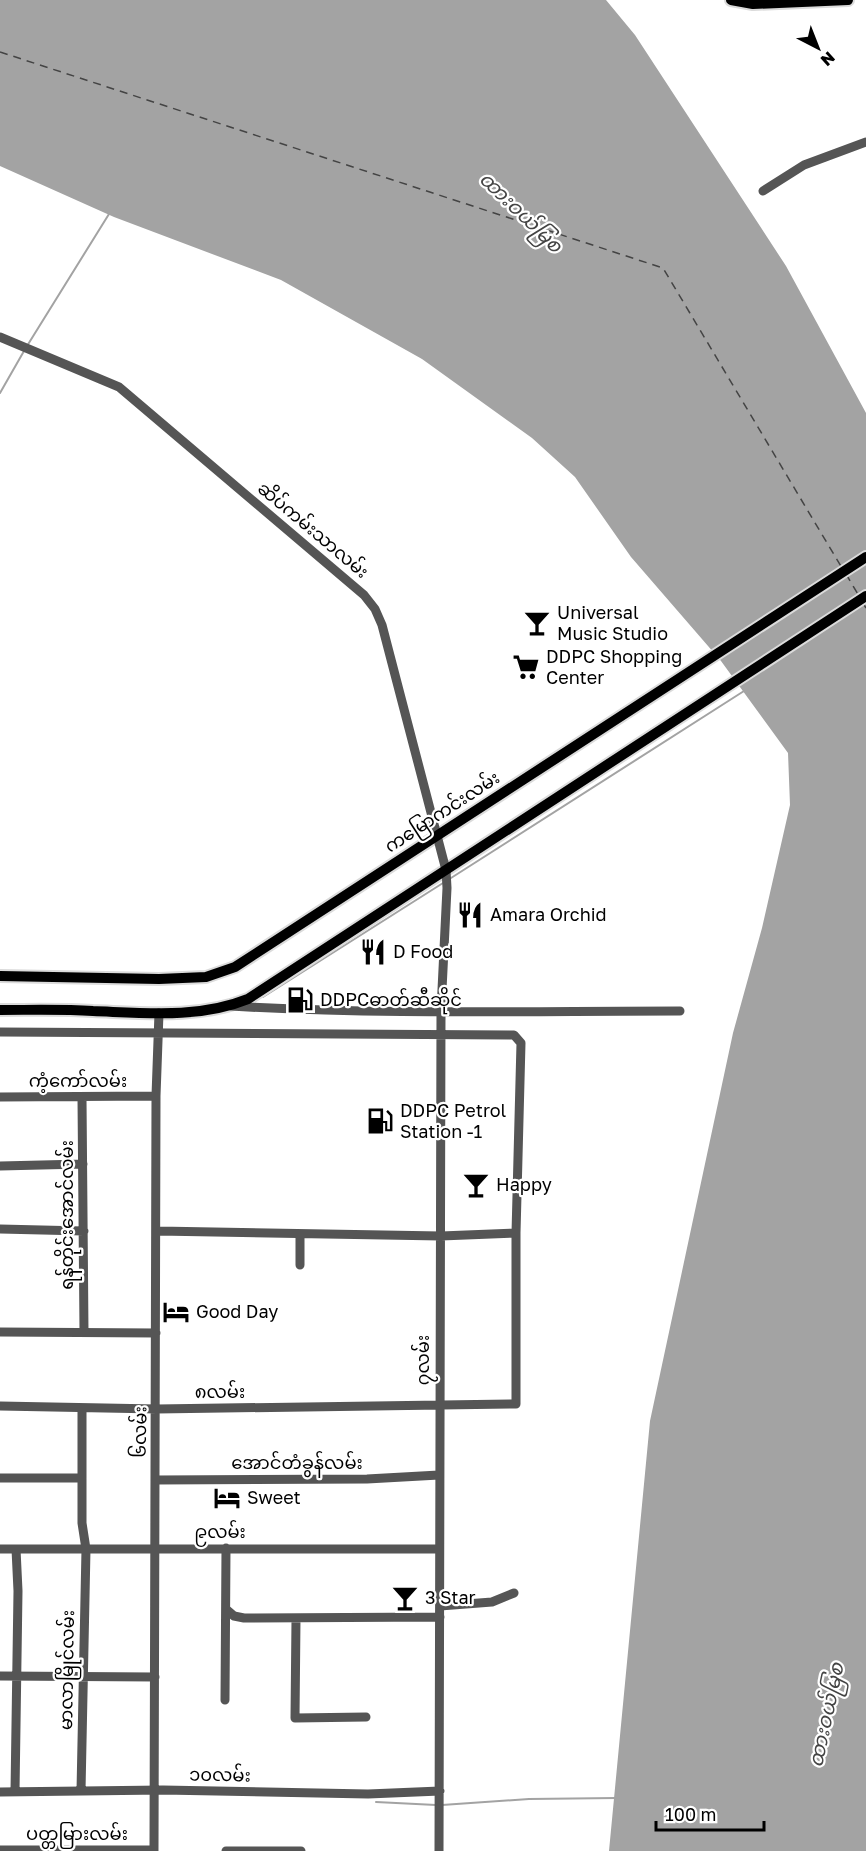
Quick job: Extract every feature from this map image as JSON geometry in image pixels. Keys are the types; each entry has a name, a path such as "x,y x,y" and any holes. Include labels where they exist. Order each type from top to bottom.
{"main road":[{"path":"731,0 753,4 848,0"},
{"name":"ကမြောကင်းလမ်း","path":"0,976 159,979 222,973 866,557"},
{"path":"0,1010 159,1013 231,1006 248,999 866,596"}],"street":[{"path":"763,191 804,165 866,142"},
{"name":"ဆိပ်ကမ်းသာလမ်း","path":"0,337 32,348 119,387 364,595 375,609 382,625 446,870"},
{"name":"၇လမ်း","path":"439,1851 441,1010 446,870"},
{"path":"231,1006 368,1012 680,1011"},
{"name":"၆လမ်း","path":"154,1851 158,1231 156,1096 159,1013"},
{"path":"0,1032 158,1031 514,1035 521,1043 516,1233 441,1236 158,1231"},
{"name":"ကံ့ကော်လမ်း","path":"0,1098 156,1096"},
{"name":"ရန်တိုင်းအောင်လမ်း","path":"82,1098 84,1332"},
{"path":"0,1166 83,1164"},
{"path":"0,1229 84,1231"},
{"name":"၈လမ်း","path":"0,1406 157,1409 440,1407 516,1404 516,1233"},
{"path":"300,1234 300,1265"},
{"path":"0,1332 156,1334"},
{"name":"မာလာမြိုင်လမ်း","path":"81,1791 86,1549 82,1523 82,1408"},
{"name":"အောင်တံခွန်လမ်း","path":"156,1480 367,1479 439,1475"},
{"path":"0,1478 82,1478"},
{"path":"225,1700 226,1548"},
{"name":"၉လမ်း","path":"0,1549 439,1549"},
{"path":"15,1792 16,1549"},
{"path":"440,1606 492,1602 514,1593"},
{"path":"227,1610 234,1616 244,1618 440,1617"},
{"path":"296,1619 295,1718 366,1717"},
{"path":"0,1676 154,1677"},
{"name":"၁၀လမ်း","path":"0,1792 154,1791 440,1796"},
{"name":"ပတ္တမြားလမ်း","path":"0,1850 154,1851"},
{"path":"226,1851 301,1851"}],"water":[{"name":"ထားဝယ်မြစ","path":"0,0 606,0 635,35 786,266 866,413 866,1851 609,1851 650,1421 733,1033 762,928 790,805 788,753 721,661 631,557 575,477 532,438 422,359 281,280 114,217 0,166"}],"waterway":[{"path":"27,346 109,214"},
{"path":"0,393 24,351"},
{"path":"451,878 744,691"},
{"path":"263,997 443,883"},
{"path":"442,1805 529,1799 616,1798"},
{"path":"376,1802 436,1805"}],"ferry route":[{"path":"0,52 663,268 842,568"},
{"path":"846,574 859,596"},
{"path":"863,603 866,608"}],"place":[{"name":"Universal Music Studio","path":"537,623"},
{"name":"DDPC Shopping Center","path":"526,667"},
{"name":"Amara Orchid","path":"470,915"},
{"name":"D Food","path":"373,952"},
{"name":"DDPCဓာတ်ဆီဆိုင်","path":"300,1000"},
{"name":"DDPC Petrol Station -1","path":"380,1121"},
{"name":"Happy","path":"476,1185"},
{"name":"Good Day","path":"176,1312"},
{"name":"Sweet","path":"227,1498"},
{"name":"3 Star","path":"405,1598"}]}
